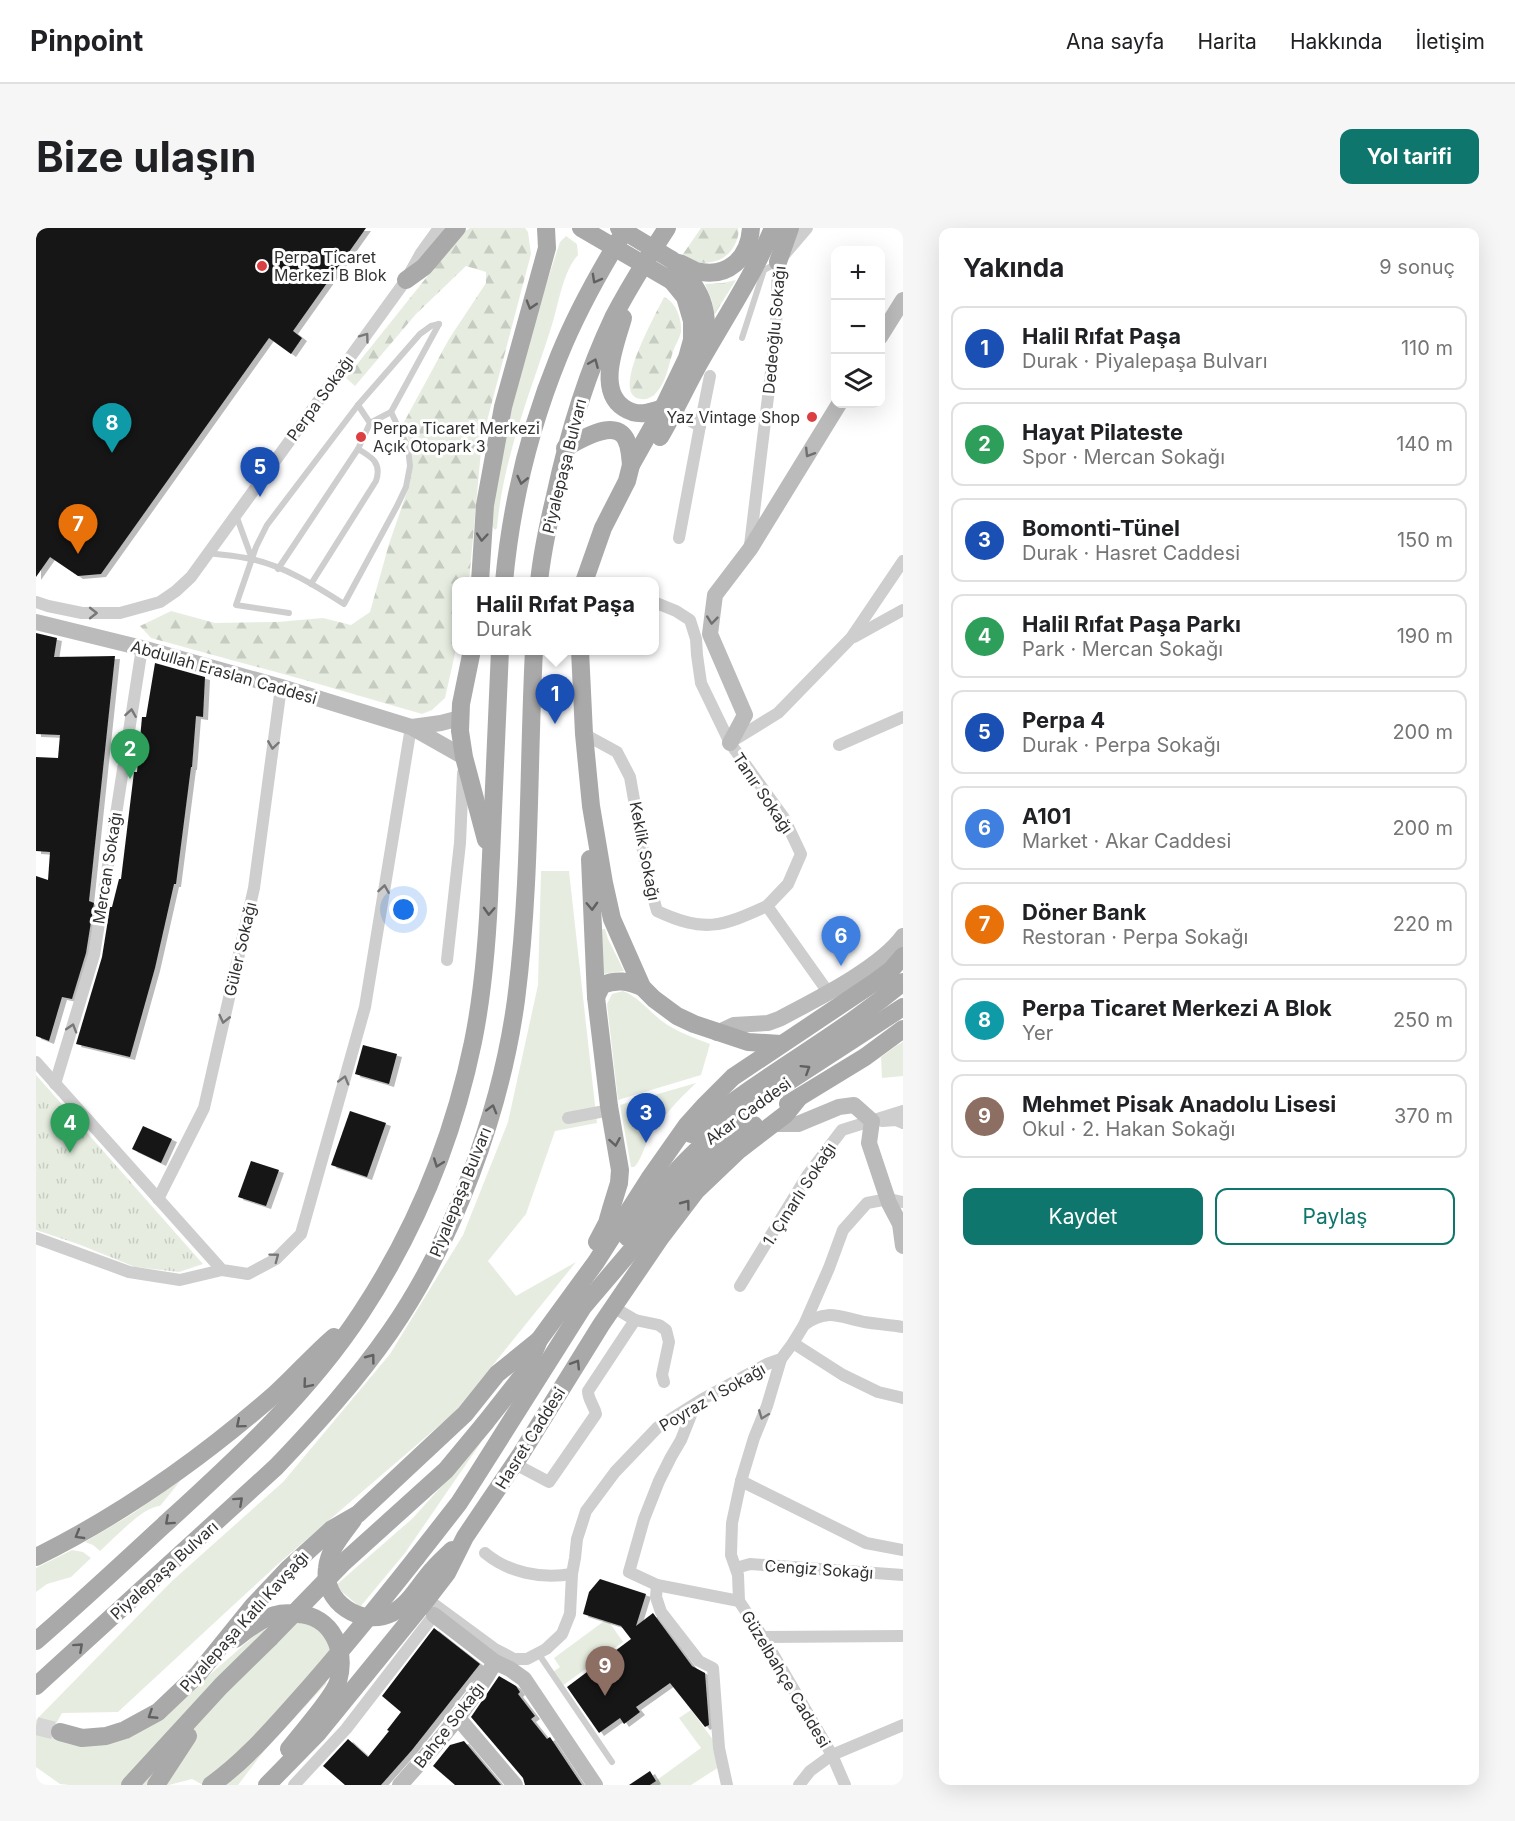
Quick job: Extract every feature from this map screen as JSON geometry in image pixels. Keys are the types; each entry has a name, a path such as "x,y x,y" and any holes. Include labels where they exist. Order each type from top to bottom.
{"main road":[{"path":"406,280 424,267 457,228"},
{"path":"480,577 485,505 503,407 547,248 546,228"},
{"path":"581,228 672,281 685,297 692,321 692,340 669,410"},
{"path":"619,228 672,260 705,272 727,269 737,263 746,251 751,228"},
{"path":"505,577 516,503 533,434 559,357 589,292 626,228"},
{"name":"Piyalepaşa Bulvarı","path":"539,577 565,448 592,367 614,317 667,228"},
{"path":"587,577 603,528 629,473 703,357 755,265 773,228"},
{"path":"778,262 790,228"},
{"path":"672,260 694,284 701,297 707,334 703,357"},
{"path":"631,287 609,372 609,386 613,398 631,412 644,415 669,410"},
{"path":"565,448 589,435 616,431 622,434 627,441 629,473"},
{"path":"491,577 500,553 511,534"},
{"path":"471,655 460,718 464,757 484,835 492,852"},
{"name":"Piyalepaşa Bulvarı","path":"36,1641 184,1507 277,1418 317,1372 360,1314 418,1211 454,1116 473,1042 488,919 500,655"},
{"name":"Piyalepaşa Bulvarı","path":"36,1686 276,1467 311,1430 348,1389 391,1332 435,1257 463,1195 488,1125 510,1040 524,905 534,655"},
{"path":"580,655 584,734 591,806 612,919 642,987"},
{"path":"591,806 590,857 596,997 620,1170 619,1183 607,1223 594,1249 596,1262"},
{"path":"130,1785 221,1686 344,1562 446,1470 526,1371 538,1340 596,1262 687,1125 721,1088 733,1077 875,982 891,970 903,956"},
{"path":"596,997 602,985 613,981 629,981 642,987 677,1016 717,1033 748,1042 781,1044"},
{"name":"Akar Caddesi","path":"667,1155 728,1105 874,1006 903,982"},
{"name":"Akar Caddesi","path":"583,1307 659,1188 696,1150 740,1113 903,1007"},
{"path":"211,1785 259,1744 344,1649 416,1558 476,1478 583,1307 627,1256 686,1179 714,1151 865,1057 903,1029"},
{"path":"865,1057 903,1042"},
{"name":"Hasret Caddesi","path":"270,1781 317,1734 431,1607 465,1537 515,1464 613,1307 696,1191 739,1150 786,1114 798,1099"},
{"path":"36,1557 78,1536 142,1496 219,1441 360,1314"},
{"name":"Piyalepaşa Katlı Kavşağı","path":"60,1732 82,1738 106,1736 125,1730 158,1712 207,1662 253,1606 288,1569 332,1528 358,1514 465,1414 497,1374 538,1340"},
{"path":"358,1514 331,1551 326,1576 328,1589 334,1598 342,1607 354,1613 380,1617 397,1610 433,1568 465,1537"},
{"path":"207,1662 257,1623 276,1614 308,1614 321,1620 333,1633 340,1648 338,1683 286,1753 270,1781"},
{"path":"156,1785 190,1733 249,1666 270,1638"}],"street":[{"name":"Perpa Sokağı","path":"36,602 82,613 120,613 160,602 176,591 191,577 406,280 421,253 440,228"},
{"name":"Dedeoğlu Sokağı","path":"750,549 777,331 778,262 807,228"},
{"path":"885,329 903,300"},
{"path":"679,538 710,376"},
{"path":"729,743 745,715 711,634 715,595 750,549 837,408"},
{"path":"669,410 700,426"},
{"path":"729,743 778,713 851,638 903,561"},
{"path":"659,604 690,620 696,639 701,683 729,743"},
{"path":"851,638 903,610"},
{"name":"Abdullah Eraslan Caddesi","path":"36,622 142,648 411,727 464,757"},
{"name":"Mercan Sokağı","path":"55,1084 94,955 142,648"},
{"name":"Güler Sokağı","path":"158,1199 204,1108 254,888 280,687"},
{"path":"839,745 903,717"},
{"name":"Abdullah Eraslan Caddesi","path":"411,727 460,718"},
{"path":"36,1238 129,1272 180,1280 222,1270 248,1274 276,1259 301,1234 364,1008 411,727"},
{"name":"Keklik Sokağı","path":"584,734 617,752 630,777 648,879 657,910 680,921 712,926 737,920 767,906"},
{"name":"Tanır Sokağı","path":"729,743 783,818 801,854 788,884 767,906"},
{"path":"447,960 460,843 464,757"},
{"path":"767,906 828,992"},
{"path":"717,1033 734,1025 768,1023 779,1019 865,970 898,943 903,936"},
{"path":"36,1062 222,1270"},
{"path":"773,1124 798,1124 839,1107 854,1105 872,1121 896,1120 903,1123"},
{"path":"568,1118 610,1110"},
{"name":"1. Çınarlı Sokağı","path":"740,1286 807,1176 843,1130 903,1111"},
{"path":"872,1121 869,1143 895,1200 903,1246"},
{"name":"Poyraz 1 Sokağı","path":"538,1653 546,1649 562,1634 570,1614 577,1539 586,1511 597,1495 658,1427 720,1389 766,1364 781,1359 794,1343 804,1325 843,1230 867,1203 895,1200"},
{"path":"613,1307 635,1320 659,1325 666,1330 669,1342 662,1375 664,1382"},
{"path":"804,1325 819,1316 832,1315 903,1327"},
{"path":"515,1464 549,1482 596,1414 595,1407 588,1398 588,1390 635,1320"},
{"path":"794,1343 843,1375 878,1392 903,1398"},
{"name":"Güzelbahçe Caddesi","path":"781,1359 741,1481 732,1523 731,1555 738,1575 739,1601 763,1637 832,1755 845,1785"},
{"path":"695,1405 681,1440 659,1481 644,1519 629,1572 657,1585 739,1601"},
{"path":"741,1481 866,1543 903,1550"},
{"path":"485,1553 495,1561 524,1573 549,1576 572,1574"},
{"name":"Cengiz Sokağı","path":"736,1568 750,1564 903,1575"},
{"path":"657,1585 656,1597 662,1612 699,1661 713,1668 719,1748 727,1785"},
{"path":"431,1607 514,1659 527,1659 538,1653"},
{"path":"431,1607 495,1662 524,1678 595,1785"},
{"name":"Hasret Caddesi","path":"294,1785 346,1729 431,1607"},
{"path":"763,1637 903,1636"},
{"name":"Bahçe Sokağı","path":"400,1785 458,1718 495,1662"},
{"path":"458,1718 515,1785"},
{"path":"799,1785 810,1771 832,1755 903,1725"}],"lane":[{"path":"742,338 764,270 778,262"},
{"path":"278,569 358,449 370,423 391,412 439,324 425,329 358,405 267,525 256,547 236,605 289,613"},
{"path":"358,405 370,423"},
{"path":"208,553 252,560 278,569 344,604 402,497 409,476 408,447 391,412"},
{"path":"310,584 376,481 378,469 375,459 358,449"},
{"path":"236,514 252,560"},
{"path":"538,1653 612,1762"}],"green space":[{"path":"470,228 525,228 528,232 531,254 482,440 469,577 452,577 452,655 455,655 445,698 432,710 422,714 151,638 140,626 171,611 215,623 277,622 323,618 351,625 370,612 389,544 410,483 412,450 403,424 449,339 486,283 486,272 466,266 416,314 355,386 346,378 462,233"},
{"path":"701,228 738,228 738,235 732,250 713,262 697,262 681,257"},
{"path":"566,236 577,244 578,255 568,271 518,426 495,530 492,526 491,514 512,404 538,309 560,242"},
{"path":"736,280 714,315 712,301 705,284"},
{"path":"664,297 672,303 677,312 681,332 662,385 652,396 641,399 632,394 630,384 632,369 645,335"},
{"path":"541,871 569,871 597,1123 555,1131 526,1214 488,1261 516,1296 576,1262 455,1412 278,1564 118,1712 62,1713 51,1733 107,1739 182,1699 271,1621 302,1619 327,1637 333,1653 326,1684 264,1751 238,1785 203,1785 192,1779 169,1785 60,1784 36,1767 36,1720 172,1581 283,1482 390,1354 463,1235 508,1122 538,985"},
{"path":"603,929 624,971 603,974 601,931"},
{"path":"623,991 671,1027 710,1044 701,1075 618,1100 607,1004 612,994"},
{"path":"903,1042 903,1076 882,1078 881,1057"},
{"path":"36,1075 203,1264 179,1272 135,1267 36,1230"},
{"path":"696,1083 659,1123 649,1138 639,1161 631,1167 620,1105"},
{"path":"482,1441 405,1553 360,1607 335,1586 413,1518"},
{"path":"181,1480 160,1506 137,1518 100,1551 85,1542 132,1514"},
{"path":"72,1550 83,1552 91,1558 71,1577 47,1584 36,1592 36,1568"},
{"path":"607,1619 623,1642 562,1686 553,1672 560,1667 554,1658"},
{"path":"691,1710 719,1748 722,1765 691,1785 650,1785 701,1748 679,1718"}],"building":[{"path":"36,228 366,228 293,331 302,338 291,354 269,338 101,574 78,576 50,557 36,577"},
{"path":"36,633 57,638 54,657 115,656 89,901 94,903 86,953 72,999 62,997 49,1041 36,1036 36,876 48,880 50,852 36,851 36,757 58,758 60,735 36,734"},
{"path":"155,663 205,677 203,717 196,716 192,767 176,884 174,884 155,968 130,1057 76,1044 102,957 110,907 112,907 119,879 121,879 134,772 137,772 142,717 146,717"},
{"path":"363,1045 397,1054 389,1084 355,1074"},
{"path":"350,1111 386,1123 367,1177 331,1165"},
{"path":"143,1126 172,1139 161,1163 132,1149"},
{"path":"251,1161 279,1170 266,1206 238,1197"},
{"path":"600,1579 646,1594 636,1626 653,1613 692,1666 705,1673 709,1725 705,1727 670,1683 636,1707 640,1712 624,1724 620,1718 599,1733 567,1687 631,1639 621,1626 583,1614 589,1592"},
{"path":"434,1628 480,1664 412,1750 381,1785 345,1785 323,1766 348,1739 368,1757 389,1731 387,1730 401,1712 382,1696"},
{"path":"499,1676 516,1686 520,1692 518,1694 535,1716 531,1719 547,1739 550,1737 582,1785 525,1785 523,1778 471,1717"},
{"path":"464,1741 501,1785 455,1785 433,1766 450,1745"},
{"path":"650,1771 656,1781 650,1785 629,1785"}],"tunnel":[{"path":"36,1726 60,1732"}],"place":[{"name":"Perpa Ticaret Merkezi B Blok","path":"262,266"},
{"name":"Yaz Vintage Shop","path":"812,417"},
{"name":"Perpa Ticaret Merkezi Açık Otopark 3","path":"361,437"},
{"name":"Perpa Ticaret Merkezi A Blok","path":"112,453"},
{"name":"Perpa 4","path":"260,497"},
{"name":"Döner Bank","path":"78,554"},
{"name":"Halil Rıfat Paşa","path":"555,724"},
{"name":"Hayat Pilateste","path":"130,779"},
{"name":"A101","path":"841,966"},
{"name":"Bomonti-Tünel","path":"646,1143"},
{"name":"Halil Rıfat Paşa Parkı","path":"70,1153"},
{"name":"Mehmet Pisak Anadolu Lisesi","path":"605,1696"}]}
